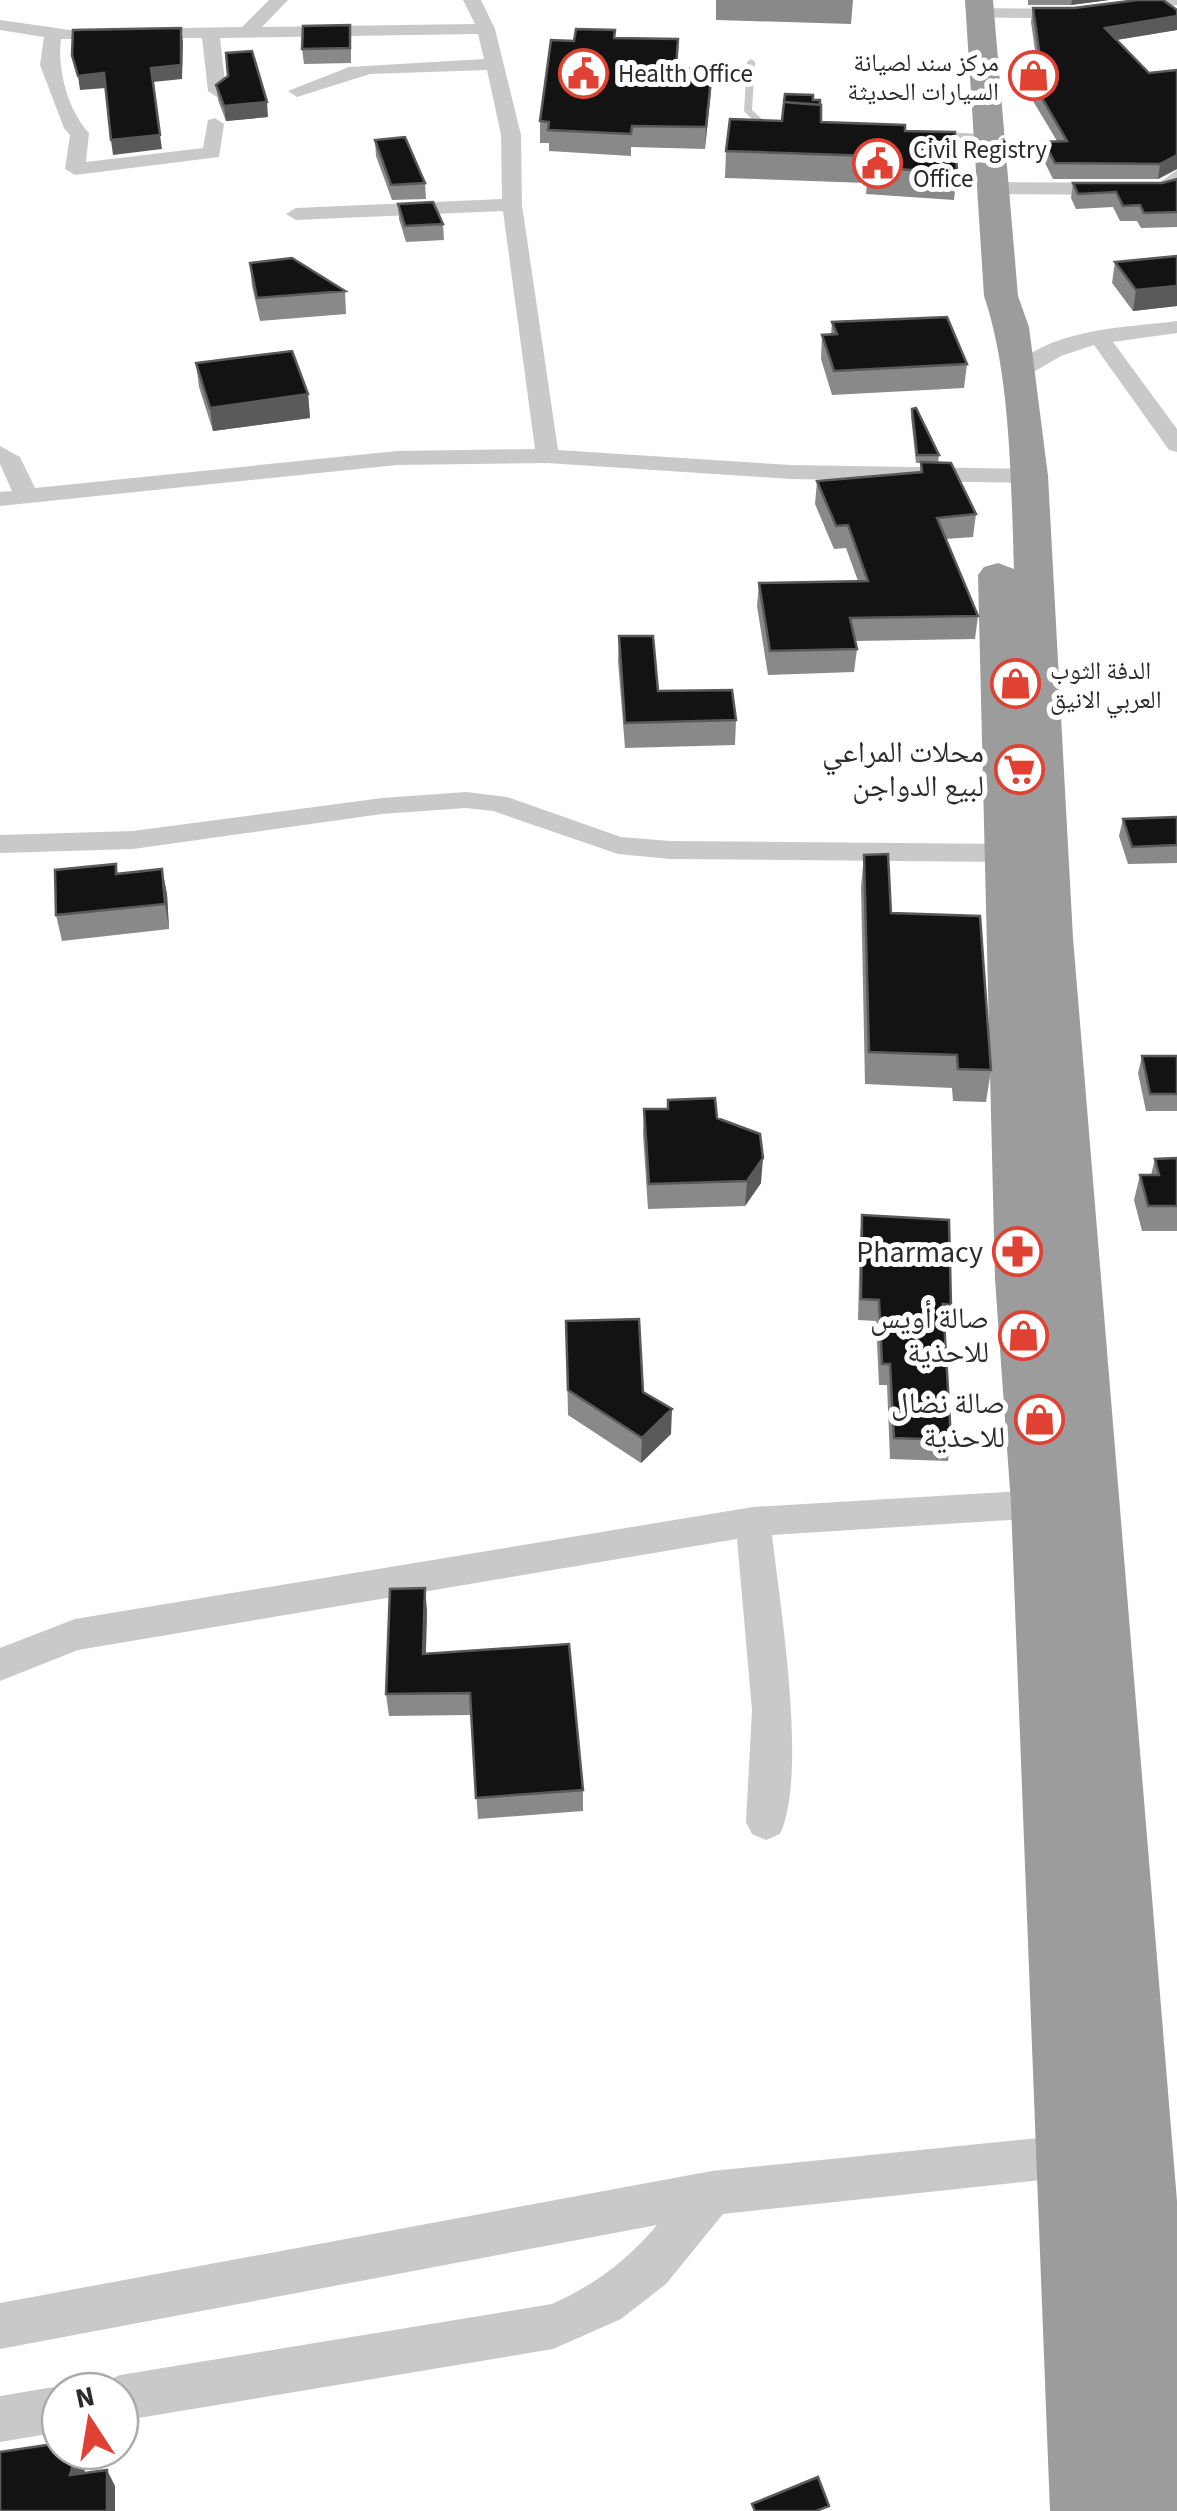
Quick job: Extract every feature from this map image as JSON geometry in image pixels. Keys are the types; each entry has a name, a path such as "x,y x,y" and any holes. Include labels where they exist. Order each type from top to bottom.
{"highway":[{"path":"979,7 991,188 1022,333 1012,477 1018,638 1050,938 1157,2148 1164,2511"},
{"path":"1012,477 990,329 1022,333"},
{"path":"1018,638 1007,852 1021,1280 1040,1504 1088,2511"}],"street":[{"path":"246,33 280,0"},
{"path":"472,0 486,29 511,135 512,205 547,456"},
{"path":"979,7 1101,11 1177,0"},
{"path":"0,25 53,34 486,29"},
{"path":"210,33 217,91"},
{"path":"53,34 49,65 73,128 80,133 75,169 212,153 215,124"},
{"path":"297,91 370,69 495,64"},
{"path":"991,188 1159,190 1171,186 1177,176"},
{"path":"296,214 512,205"},
{"path":"1022,333 1094,338 1177,327"},
{"path":"1022,333 1048,354 1094,338"},
{"path":"1094,338 1177,445"},
{"path":"0,453 12,462 26,496"},
{"path":"0,499 397,458 547,456 791,472 1012,477"},
{"path":"0,844 133,840 382,806 466,800 497,803 618,844 670,850 1007,852"},
{"path":"0,1665 75,1635 754,1522 944,1506 1040,1504"},
{"path":"754,1522 773,1732 773,1771 766,1822"},
{"path":"0,2326 712,2194 1157,2148"},
{"path":"140,2395 553,2326 604,2304 650,2268 712,2194"},
{"path":"0,2418 40,2411"}],"lane":[{"path":"750,62 748,111 752,118 793,126"},
{"path":"928,134 988,137"}],"building":[{"path":"1163,0 1177,10 1177,16 1105,28 1149,73 1177,70 1177,155 1160,164 1055,163 1044,142 1067,141 1035,86 1044,85 1033,8 1074,8"},
{"path":"350,25 350,48 302,49 303,26"},
{"path":"181,28 181,65 151,68 160,135 111,140 104,73 78,76 72,55 73,30"},
{"path":"576,29 615,30 614,38 678,39 676,68 712,70 706,127 632,126 631,134 548,130 549,122 540,121 551,40 574,41"},
{"path":"252,51 267,102 224,106 216,85 228,76 226,53"},
{"path":"785,94 813,95 820,105 784,102"},
{"path":"784,102 821,105 821,122 905,125 905,131 955,132 957,173 868,167 871,156 726,151 730,119 782,121"},
{"path":"405,137 425,183 391,185 375,140"},
{"path":"1177,179 1177,212 1144,213 1140,205 1123,206 1116,192 1078,194 1073,183 1162,183"},
{"path":"433,202 443,224 405,226 398,204"},
{"path":"1177,256 1177,286 1136,290 1115,262"},
{"path":"292,258 345,291 257,298 250,263"},
{"path":"947,317 967,364 834,371 822,335 837,334 832,322"},
{"path":"292,351 308,394 210,408 196,363"},
{"path":"916,408 939,455 917,455 912,409"},
{"path":"921,462 951,463 976,514 937,518 978,616 850,618 857,649 770,651 759,583 868,581 848,525 836,526 817,481 922,472"},
{"path":"619,636 653,636 658,691 732,690 736,720 625,723"},
{"path":"1177,817 1177,845 1132,847 1123,819"},
{"path":"888,854 891,913 980,916 991,1070 958,1069 957,1055 869,1052 864,855"},
{"path":"116,864 116,874 162,869 165,904 56,915 55,870"},
{"path":"1142,1056 1177,1056 1177,1094 1150,1094"},
{"path":"715,1098 717,1118 760,1134 763,1158 747,1181 649,1184 644,1109 668,1109 668,1100"},
{"path":"1177,1158 1177,1206 1148,1206 1140,1175 1159,1175 1155,1159"},
{"path":"862,1215 949,1220 951,1305 943,1304 951,1440 894,1438 890,1364 882,1364 879,1300 861,1299"},
{"path":"639,1319 643,1392 672,1409 642,1438 568,1390 566,1321"},
{"path":"425,1588 423,1654 569,1644 583,1790 476,1798 470,1693 386,1694 390,1589"},
{"path":"40,2446 40,2471 71,2471 70,2475 107,2471 107,2511 0,2511 0,2452"},
{"path":"818,2477 829,2506 816,2511 755,2511 752,2504"}],"place":[{"name":"Health Office","path":"583,73"},
{"name":"مركز سند لصيانة السيارات الحديثة","path":"1034,76"},
{"name":"Civil Registry Office","path":"878,163"},
{"name":"الدفة الثوب العربي الانيق","path":"1015,684"},
{"name":"محلات المراعي لبيع الدواجن","path":"1019,769"},
{"name":"Pharmacy","path":"1018,1252"},
{"name":"صالة أويس للاحذية","path":"1024,1335"},
{"name":"صالة نضال للاحذية","path":"1040,1420"}]}
